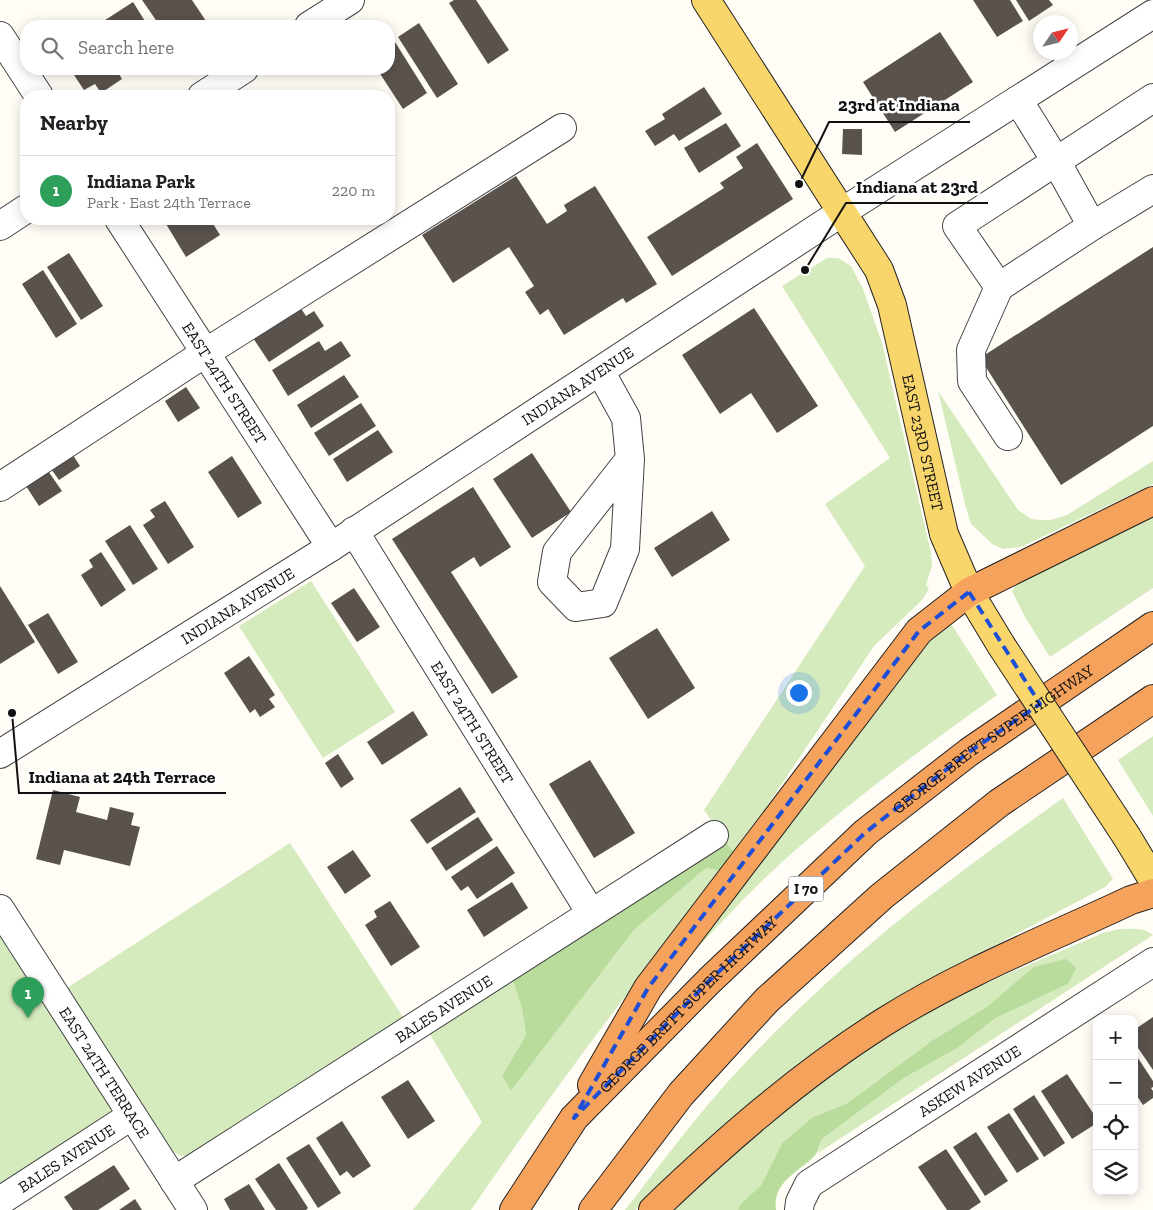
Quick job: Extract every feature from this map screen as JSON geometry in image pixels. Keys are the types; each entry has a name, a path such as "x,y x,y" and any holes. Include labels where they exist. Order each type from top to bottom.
{"highway":[{"path":"574,1118 648,988 919,631 969,592 1153,501"},
{"name":"GEORGE BRETT SUPER HIGHWAY","path":"514,1210 574,1118 709,981 866,832 969,752 1153,626"},
{"path":"593,1210 681,1094 767,1000 882,896 999,803 1153,699"},
{"path":"653,1210 725,1144 793,1087 878,1026 960,980 1131,900 1153,893"}],"main road":[{"name":"EAST 23RD STREET","path":"706,0 879,270 892,305 944,534 969,592 1001,645 1127,837 1153,880"}],"street":[{"path":"319,20 350,0"},
{"name":"INDIANA AVENUE","path":"0,754 331,547 842,212 1153,14"},
{"path":"0,36 20,67"},
{"path":"25,75 35,90"},
{"path":"211,90 235,75"},
{"path":"1000,287 957,226 1153,98"},
{"path":"1018,100 1056,161 1092,226"},
{"path":"0,487 205,353 562,128"},
{"path":"1008,436 972,381 971,350 1000,287 1092,226 1153,189"},
{"path":"0,226 20,214"},
{"name":"EAST 24TH STREET","path":"123,225 331,547"},
{"path":"600,371 626,418 630,459 625,550 603,603 576,607 552,582 557,552 630,459"},
{"name":"EAST 24TH STREET","path":"354,532 591,913"},
{"name":"BALES AVENUE","path":"174,1181 714,836"},
{"name":"EAST 24TH TERRACE","path":"0,909 193,1210"},
{"name":"ASKEW AVENUE","path":"799,1210 800,1202 810,1184 1153,962"},
{"name":"BALES AVENUE","path":"0,1201 132,1116"}],"highlighted area":[{"path":"969,592 1040,704 969,752 866,832 709,981 574,1118 648,988 919,631"}],"green space":[{"path":"827,258 838,258 851,266 863,289 882,343 931,553 932,565 926,585 929,589 922,600 874,646 735,854 704,810 865,566 825,504 890,458 782,286"},
{"path":"938,391 1018,510 1031,519 1051,520 1067,515 1153,461 1153,484 1021,547 1003,549 992,544 971,524"},
{"path":"1153,512 1153,588 1050,657 1025,617 1012,591 1017,583"},
{"path":"311,581 395,712 323,758 239,626"},
{"path":"943,625 952,625 997,695 887,776 807,840 755,888 679,967 928,633"},
{"path":"1153,736 1153,816 1118,760"},
{"path":"1063,798 1113,879 1105,887 886,1004 835,1038 732,1118 636,1210 625,1210 714,1097 752,1055 813,996 853,959 904,917 956,876"},
{"path":"724,839 735,854 722,871 706,868 634,930 511,1091 502,1076 526,1035 522,1009 512,977"},
{"path":"290,843 403,1017 191,1155 181,1156 173,1152 67,988"},
{"path":"706,868 722,871 657,954 531,1124 471,1210 413,1210 482,1122 428,1031 512,977 522,1009 526,1035 502,1076 511,1091 634,930"},
{"path":"1119,929 1141,930 1153,935 818,1153 822,1139 904,1078 959,1047 994,1019 1068,984 988,1006 933,1040 846,1104 813,1117 782,1143 761,1185 740,1205 738,1210 667,1210 738,1145 838,1068 939,1006 1000,977 1103,933"},
{"path":"0,931 110,1106 112,1113 0,1190"},
{"path":"1066,959 1076,968 1068,984 994,1019 959,1047 904,1078 822,1139 816,1154 783,1184 776,1200 776,1210 738,1210 740,1205 761,1185 782,1143 813,1117 846,1104 933,1040 988,1006 1034,967"}],"building":[{"path":"142,0 192,0 205,20 156,20"},
{"path":"454,0 476,0 509,50 488,64 449,3"},
{"path":"973,0 1010,0 1023,21 997,37"},
{"path":"1016,0 1049,0 1053,5 1038,15 1033,15 1033,18 1029,21"},
{"path":"133,2 144,20 105,20"},
{"path":"419,23 458,84 437,98 398,37"},
{"path":"940,32 973,82 895,132 863,82"},
{"path":"395,42 427,93 403,109 395,97 395,90 391,90 381,75 395,75"},
{"path":"74,75 120,75 122,79 106,90 99,90 95,84 84,90"},
{"path":"704,87 722,114 679,141 674,134 655,146 645,131 665,119 662,114"},
{"path":"726,123 741,146 699,173 684,148"},
{"path":"843,129 862,129 862,155 842,154"},
{"path":"757,143 793,199 672,276 647,237 724,188 720,183 743,168 736,157"},
{"path":"516,176 547,224 567,211 564,205 595,186 657,284 626,303 623,298 564,335 548,309 540,315 525,292 534,286 509,247 453,283 422,235"},
{"path":"167,225 214,225 220,235 186,257"},
{"path":"1153,247 1153,426 1061,485 980,358"},
{"path":"69,253 103,306 81,320 47,267"},
{"path":"43,270 77,324 56,338 22,284"},
{"path":"300,307 306,316 314,311 324,326 269,362 253,338"},
{"path":"754,308 818,406 777,433 751,393 720,414 682,355"},
{"path":"319,341 325,351 341,341 351,356 288,396 272,370"},
{"path":"344,375 359,397 311,428 297,405"},
{"path":"186,387 200,408 178,422 165,401"},
{"path":"361,403 376,426 329,456 314,433"},
{"path":"378,430 393,452 347,482 333,459"},
{"path":"71,452 80,466 59,480 49,466"},
{"path":"532,453 571,512 532,538 493,479"},
{"path":"232,456 262,503 238,518 208,472"},
{"path":"46,468 62,491 39,506 24,483"},
{"path":"473,487 511,547 480,567 474,557 451,572 518,677 492,694 392,539"},
{"path":"165,501 194,547 168,564 143,525 155,517 150,510"},
{"path":"712,511 730,540 672,577 654,548"},
{"path":"130,525 158,569 133,585 105,541"},
{"path":"101,552 126,590 101,607 81,575 93,567 89,560"},
{"path":"0,586 35,642 0,664"},
{"path":"354,588 380,627 357,642 331,603"},
{"path":"48,613 78,662 58,674 28,625"},
{"path":"657,628 695,688 648,719 609,658"},
{"path":"249,656 275,695 269,699 275,707 260,717 255,709 250,713 224,673"},
{"path":"413,711 428,735 382,765 367,742"},
{"path":"338,754 354,779 341,788 325,763"},
{"path":"590,760 635,833 594,858 549,784"},
{"path":"460,787 476,812 427,844 410,820"},
{"path":"53,790 80,797 76,812 107,820 110,807 134,813 131,825 140,827 130,866 64,850 60,865 36,859"},
{"path":"478,817 493,840 446,871 431,848"},
{"path":"497,846 515,873 477,899 468,886 461,891 451,877"},
{"path":"353,850 371,876 345,894 327,867"},
{"path":"512,882 528,908 484,937 467,910"},
{"path":"390,901 420,947 391,966 365,925 377,917 374,911"},
{"path":"1153,1017 1153,1070 1138,1048 1138,1027"},
{"path":"1138,1058 1153,1081 1153,1087 1151,1088 1153,1098 1143,1105 1138,1098"},
{"path":"1067,1074 1093,1113 1093,1126 1072,1139 1041,1091"},
{"path":"408,1080 435,1121 408,1139 381,1097"},
{"path":"1034,1095 1065,1143 1044,1157 1013,1109"},
{"path":"1009,1113 1039,1159 1017,1173 987,1127"},
{"path":"342,1121 371,1166 353,1178 347,1171 340,1176 316,1138"},
{"path":"976,1132 1008,1181 985,1196 953,1147"},
{"path":"309,1144 341,1193 318,1208 286,1158"},
{"path":"946,1149 981,1202 969,1210 947,1210 918,1167"},
{"path":"279,1163 308,1208 306,1210 276,1210 255,1179"},
{"path":"114,1165 130,1189 98,1210 73,1210 64,1197"},
{"path":"249,1184 265,1210 230,1210 224,1199"},
{"path":"135,1199 142,1210 119,1210"}],"place":[{"name":"23rd at Indiana","path":"799,184"},
{"name":"Indiana at 23rd","path":"805,270"},
{"name":"Indiana at 24th Terrace","path":"12,713"},
{"name":"Indiana Park","path":"28,1018"}]}
